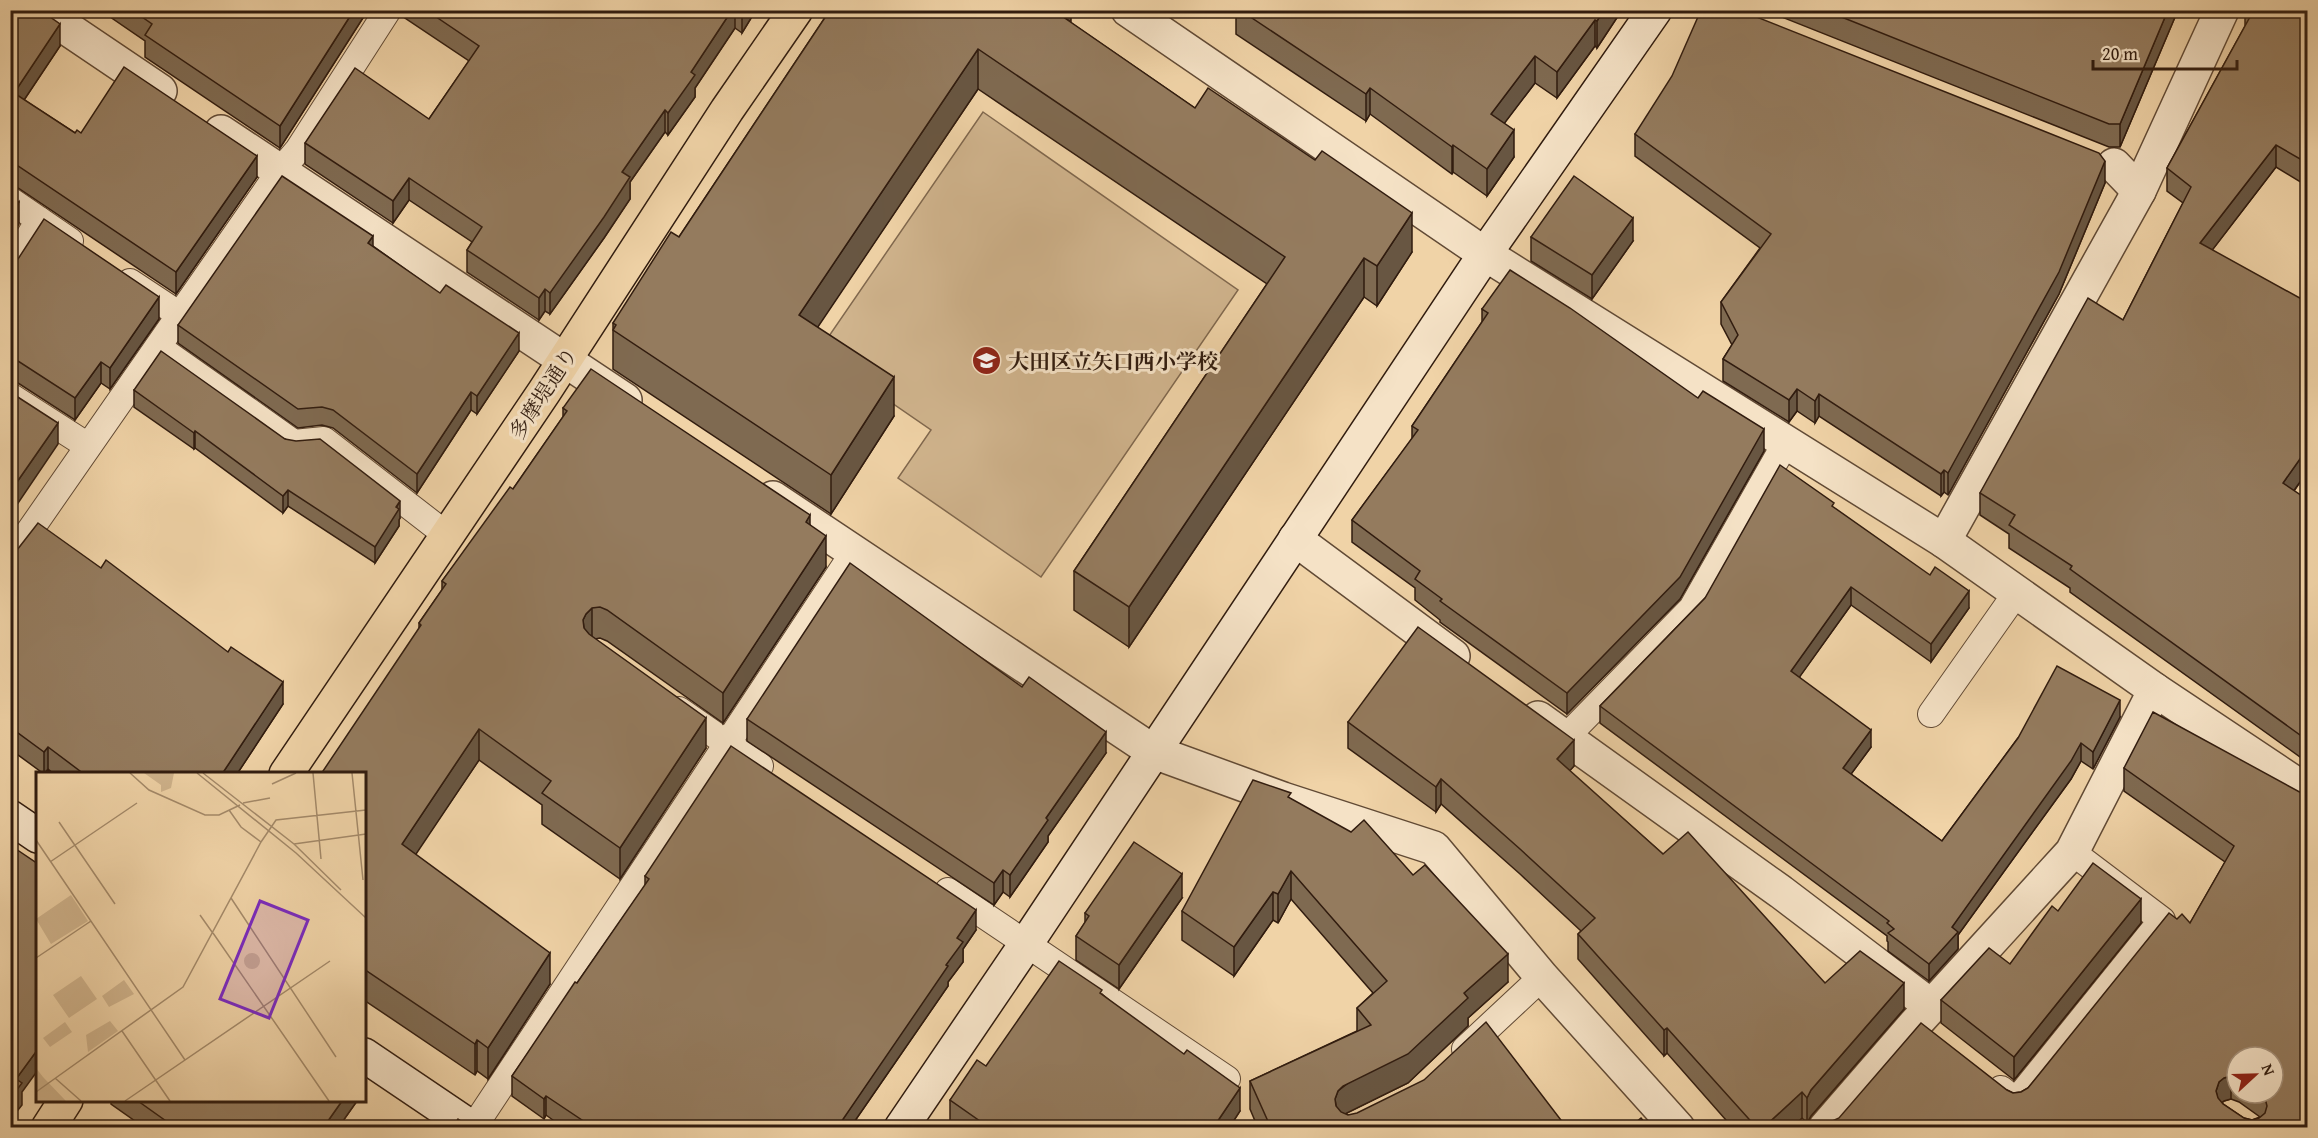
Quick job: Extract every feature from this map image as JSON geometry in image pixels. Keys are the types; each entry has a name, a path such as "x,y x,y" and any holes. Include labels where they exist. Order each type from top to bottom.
{"main road":[{"name":"多摩堤通り","path":"287,772 448,536 727,110 796,10"},
{"path":"48,1128 65,1102"}],"street":[{"path":"40,10 648,415"},
{"path":"1128,10 1485,254 1785,444 1944,541 2155,690 2307,792"},
{"path":"901,1128 1485,254 1655,10"},
{"path":"1944,541 2139,191 2222,10"},
{"path":"2103,160 2139,191"},
{"path":"746,480 1154,752 1283,799 1434,848 1542,977 1678,1128"},
{"path":"1295,539 1478,674"},
{"path":"1826,1128 1927,1022 2072,852 2155,690"},
{"path":"1517,702 1781,892 1927,1022"},
{"path":"10,818 36,835"},
{"path":"366,1056 473,1128"}],"lane":[{"path":"10,559 280,171 298,150 388,10"},
{"path":"10,200 86,252"},
{"path":"10,268 39,220"},
{"path":"114,271 180,315"},
{"path":"158,346 294,442 324,440 448,536"},
{"path":"10,396 88,446"},
{"path":"1565,738 1692,608 1785,444"},
{"path":"473,1128 854,552"},
{"path":"1931,714 2017,592"},
{"path":"663,699 777,778"},
{"path":"1980,1072 2016,1101 2162,920 2072,852"},
{"path":"927,877 1227,1079"},
{"path":"1450,1063 1542,977"}],"shaded area":[{"path":"983,112 1238,290 1041,577 898,478 931,430 818,352"}],"building":[{"path":"10,10 40,10 60,24 14,93 75,133 77,130 81,133 124,67 257,156 176,272 18,166 10,163"},
{"path":"132,10 354,10 280,126 145,35 152,24"},
{"path":"426,10 732,10 691,72 695,75 668,113 665,110 622,172 630,177 604,217 550,293 545,289 539,298 467,250 482,227 409,178 393,201 305,143 355,68 429,119 479,46"},
{"path":"830,10 1053,10 1195,108 1208,88 1315,160 1322,151 1412,213 1377,266 1364,258 1129,607 1074,571 1285,257 978,49 799,315 894,377 831,475 613,330 616,325 613,323 671,232 679,237"},
{"path":"1240,10 1604,10 1557,72 1535,56 1491,114 1514,130 1487,169 1453,145 1452,147 1370,88 1366,94"},
{"path":"1701,10 1739,10 2099,153 2105,161 2059,272 1948,473 1944,470 1941,474 1819,394 1815,401 1797,389 1789,400 1723,359 1738,335 1721,302 1771,234 1635,134 1672,76"},
{"path":"1824,10 2168,10 2120,124 2109,124"},
{"path":"2245,10 2307,10 2307,163 2276,145 2200,243 2307,302 2307,449 2283,483 2305,498 2302,502 2307,505 2307,740 2070,569 2072,566 2009,525 2015,515 1980,493 2088,298 2123,320 2191,187 2167,168 2251,15"},
{"path":"282,176 373,236 368,243 440,293 446,285 519,333 477,396 471,392 417,474 333,410 322,407 298,409 178,325"},
{"path":"1574,176 1633,218 1592,275 1531,237"},
{"path":"10,196 19,202 10,216"},
{"path":"44,219 159,297 110,368 101,362 75,398 18,361 10,359 10,261 18,259"},
{"path":"1510,270 1570,308 1698,398 1703,391 1764,429 1680,577 1567,693 1440,601 1442,599 1415,579 1420,571 1352,520 1418,430 1412,426 1488,313 1482,309"},
{"path":"161,351 285,439 296,441 320,439 400,501 396,507 399,509 375,547 288,490 283,496 195,431 194,433 134,390"},
{"path":"591,369 810,515 806,522 826,536 723,693 607,610 600,607 592,608 586,614 583,620 584,628 589,634 706,718 620,848 542,793 551,781 479,729 402,844 550,953 488,1048 477,1040 475,1044 366,970 366,772 322,772 421,625 419,623 446,584 442,581 510,487 513,489 567,411 563,408"},
{"path":"10,392 58,423 10,492"},
{"path":"1780,465 1834,503 1832,506 1930,575 1935,567 1969,591 1931,644 1851,587 1791,671 1871,730 1843,768 1942,841 2018,738 2057,666 2120,700 2093,752 2081,743 2071,761 1952,927 1958,932 1929,964 1888,933 1894,929 1887,923 1889,921 1600,706 1705,598"},
{"path":"38,523 101,568 106,560 228,652 231,647 283,682 223,772 81,772 48,747 44,752 10,727 10,552 17,550"},
{"path":"850,563 1022,687 1029,677 1106,732 1046,818 1048,820 1010,875 1003,870 994,883 747,719"},
{"path":"1418,627 1574,740 1557,759 1663,854 1688,832 1825,983 1860,951 1904,983 1811,1090 1807,1098 1802,1092 1763,1128 1757,1128 1667,1028 1664,1030 1578,934 1595,918 1441,779 1436,787 1348,722"},
{"path":"2153,712 2307,796 2307,1128 1832,1128 1828,1123 1839,1118 1921,1023 2007,1090 2013,1093 2028,1088 2169,913 2177,919 2182,914 2190,923 2234,846 2124,768"},
{"path":"731,746 976,910 957,938 963,942 946,965 948,966 837,1128 594,1128 546,1096 544,1099 512,1076 575,982 577,983 649,879 645,876"},
{"path":"1253,780 1291,793 1288,797 1351,832 1364,820 1413,875 1425,865 1508,954 1464,993 1468,998 1408,1054 1343,1086 1335,1099 1336,1106 1341,1112 1348,1115 1357,1113 1424,1080 1486,1022 1567,1128 1271,1128 1250,1081 1371,1025 1357,1008 1387,981 1291,871 1278,894 1273,892 1234,947 1182,911"},
{"path":"1134,842 1182,874 1119,965 1076,936 1089,916 1085,913"},
{"path":"10,845 36,863 36,1052 16,1079 22,1083 10,1099"},
{"path":"2093,863 2141,899 2014,1057 1941,1000 1989,948 2010,964 2052,906 2058,911"},
{"path":"1059,961 1102,990 1100,993 1184,1054 1187,1050 1240,1088 1213,1128 990,1128 950,1100 977,1060 986,1066"},
{"path":"139,1102 341,1102 323,1128 176,1128"},
{"path":"1641,1118 1649,1128 1629,1128"},
{"path":"458,1119 471,1128 452,1128"}],"place":[{"name":"大田区立矢口西小学校","path":"987,361"}]}
